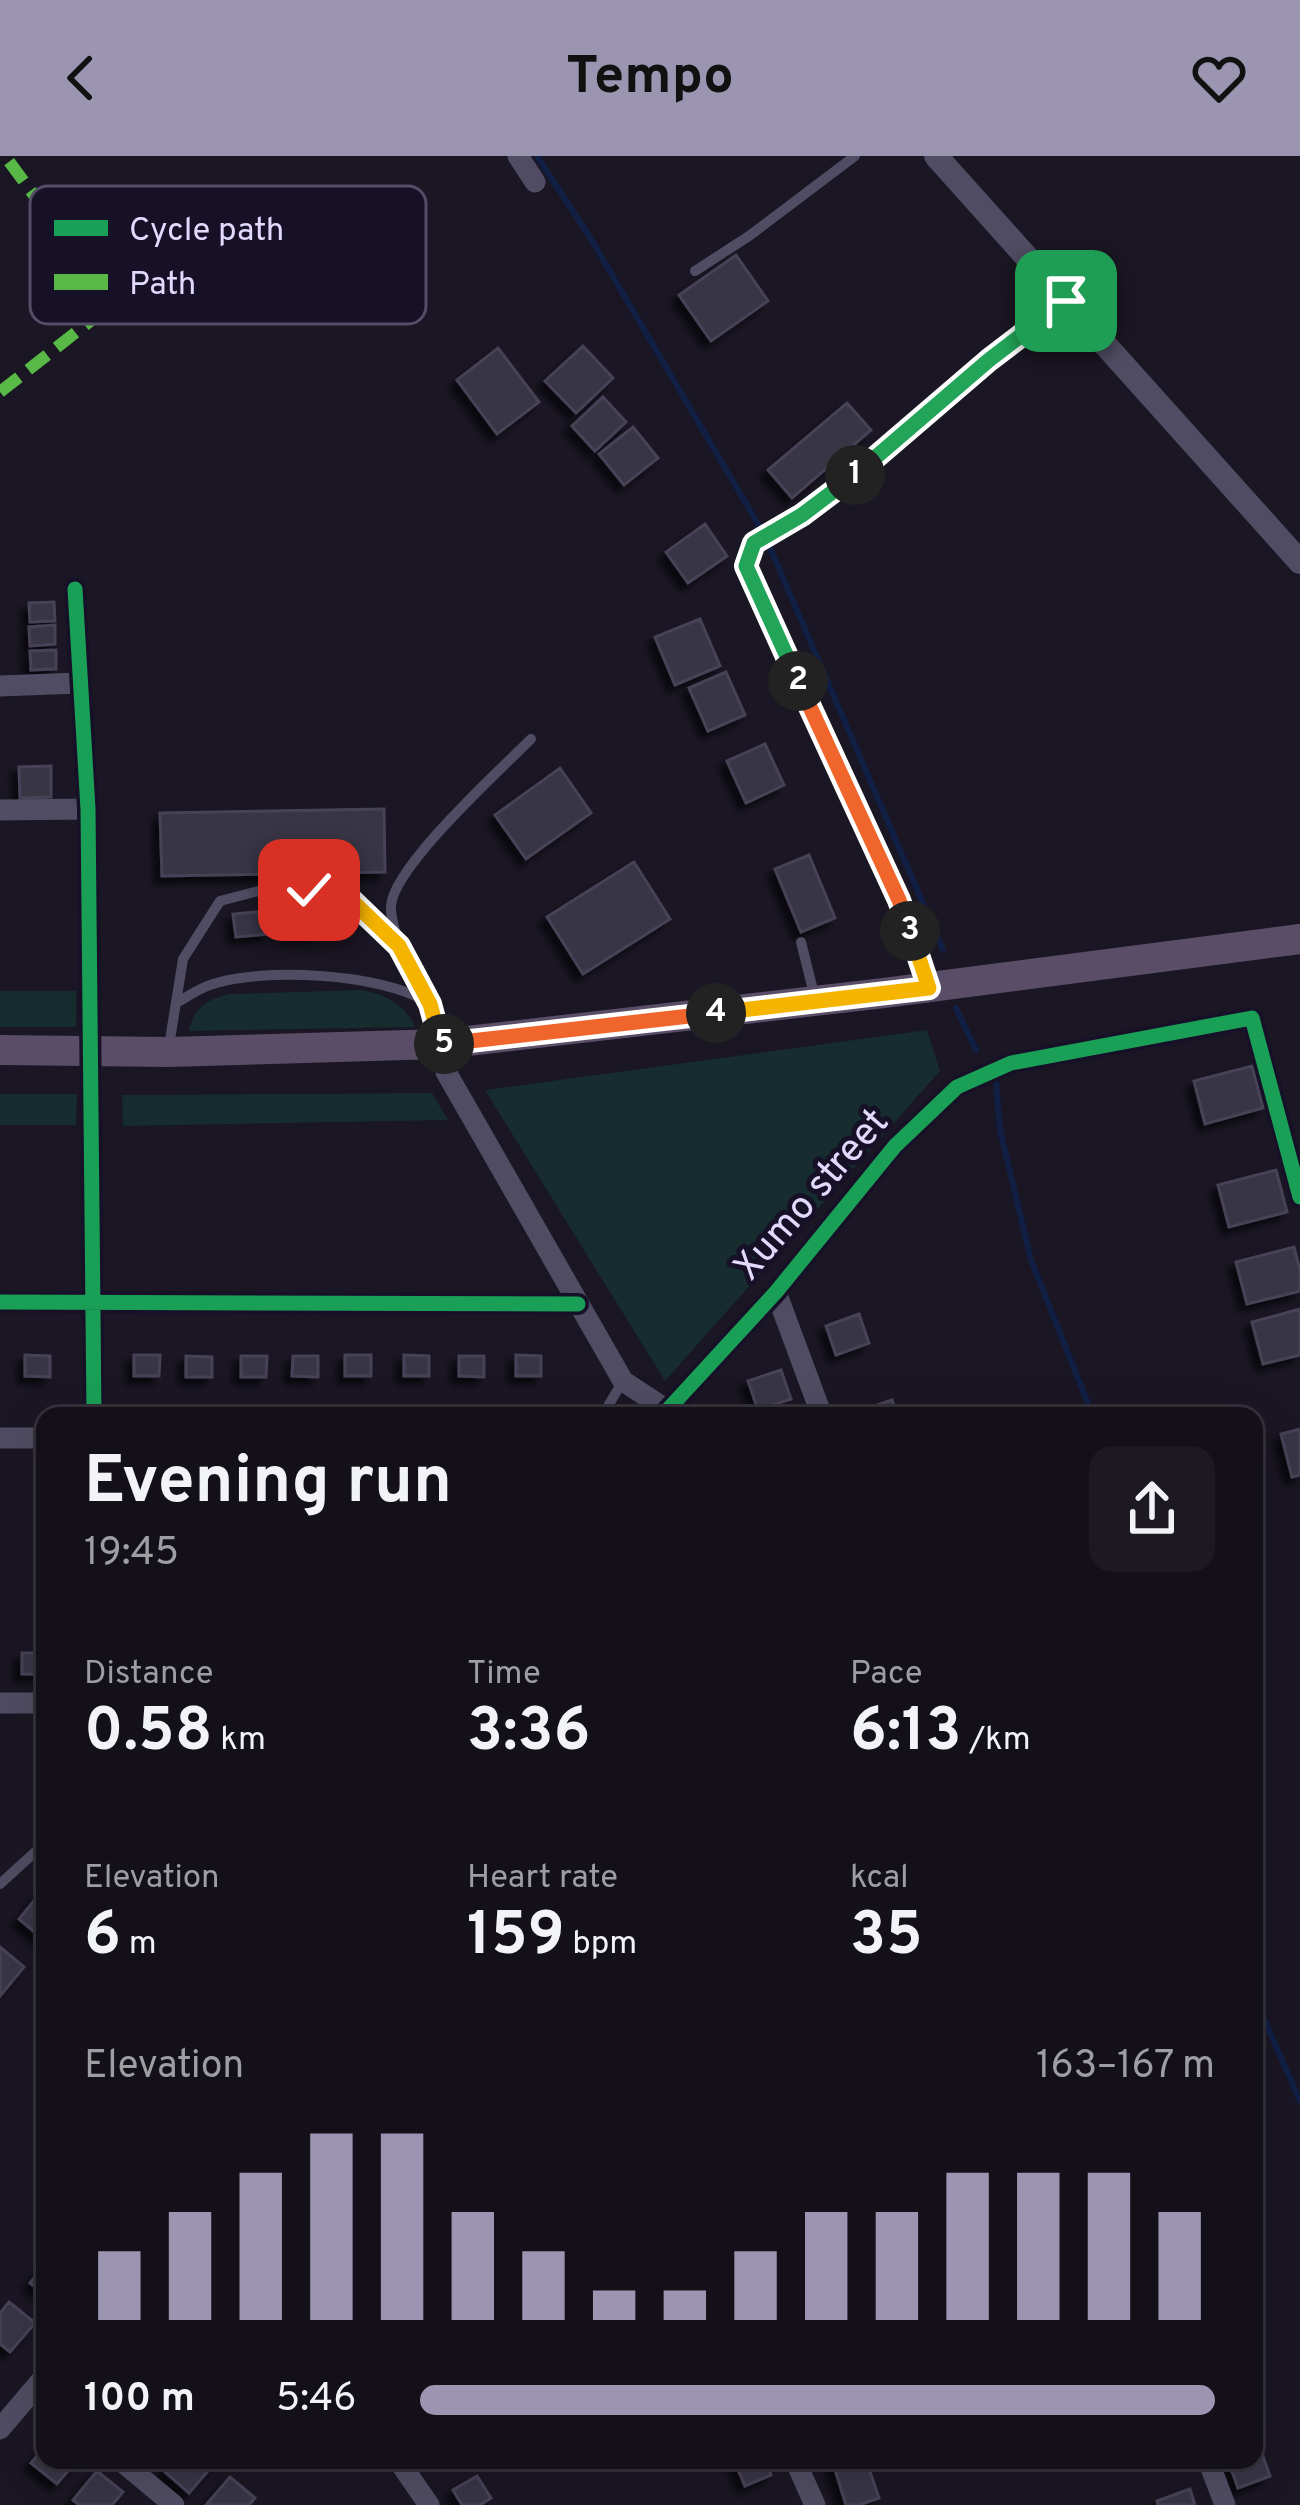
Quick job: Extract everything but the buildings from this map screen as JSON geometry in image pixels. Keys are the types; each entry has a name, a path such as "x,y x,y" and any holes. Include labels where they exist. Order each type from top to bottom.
{"main road":[{"path":"0,1050 168,1052 441,1044 929,988 1300,939"}],"street":[{"path":"518,156 535,182"},
{"path":"936,156 1300,562"},
{"path":"75,589 88,809 94,1407"},
{"path":"0,686 79,683"},
{"path":"0,810 88,809"},
{"name":"Xumo street","path":"670,1407 776,1292 895,1146 957,1087 1011,1063 1252,1018 1300,1198"},
{"path":"441,1044 446,1072 623,1381 656,1407"},
{"path":"776,1292 819,1407"},
{"path":"0,1302 578,1304"},
{"path":"0,1438 36,1438"},
{"path":"0,1703 36,1703"},
{"path":"0,2429 36,2393"},
{"path":"131,2469 174,2505"},
{"path":"404,2469 429,2505"},
{"path":"799,2469 815,2505"},
{"path":"1211,2469 1225,2505"}],"lane":[{"path":"695,271 855,156"},
{"path":"929,988 899,900 746,566 754,543 802,515 876,458 1066,301"},
{"path":"441,1044 430,1004 399,946 391,906 397,885 436,834 531,739"},
{"path":"168,1052 183,958 220,901 266,889 309,890 349,898 399,946"},
{"path":"801,942 816,1001"},
{"path":"176,1003 208,986 244,977 302,977 354,978 410,992 430,1004"},
{"path":"607,1407 623,1381"},
{"path":"0,1884 36,1851"}],"green space":[{"path":"362,990 394,1002 415,1027 189,1031 203,1006 229,994"},
{"path":"0,991 76,991 76,1027 0,1027"},
{"path":"927,1030 940,1071 665,1381 485,1090"},
{"path":"432,1093 448,1120 123,1126 122,1095"},
{"path":"0,1094 77,1094 76,1125 0,1125"}],"waterway":[{"path":"537,156 591,239 765,536 943,950"},
{"path":"956,1008 976,1050"},
{"path":"996,1082 1000,1130 1031,1260 1089,1407"},
{"path":"1263,2017 1300,2101"}],"marked path":[{"path":"5,156 30,190"},
{"path":"0,392 86,324"}],"cycle path":[{"path":"75,589 88,809 94,1407"},
{"path":"670,1407 776,1292 895,1146 957,1087 1011,1063 1252,1018 1300,1197"},
{"path":"0,1302 578,1304"}],"route":[{"path":"309,890 349,898 399,946 430,1004 441,1044 929,988 899,900 746,566 749,550 876,458 1066,301"}]}
